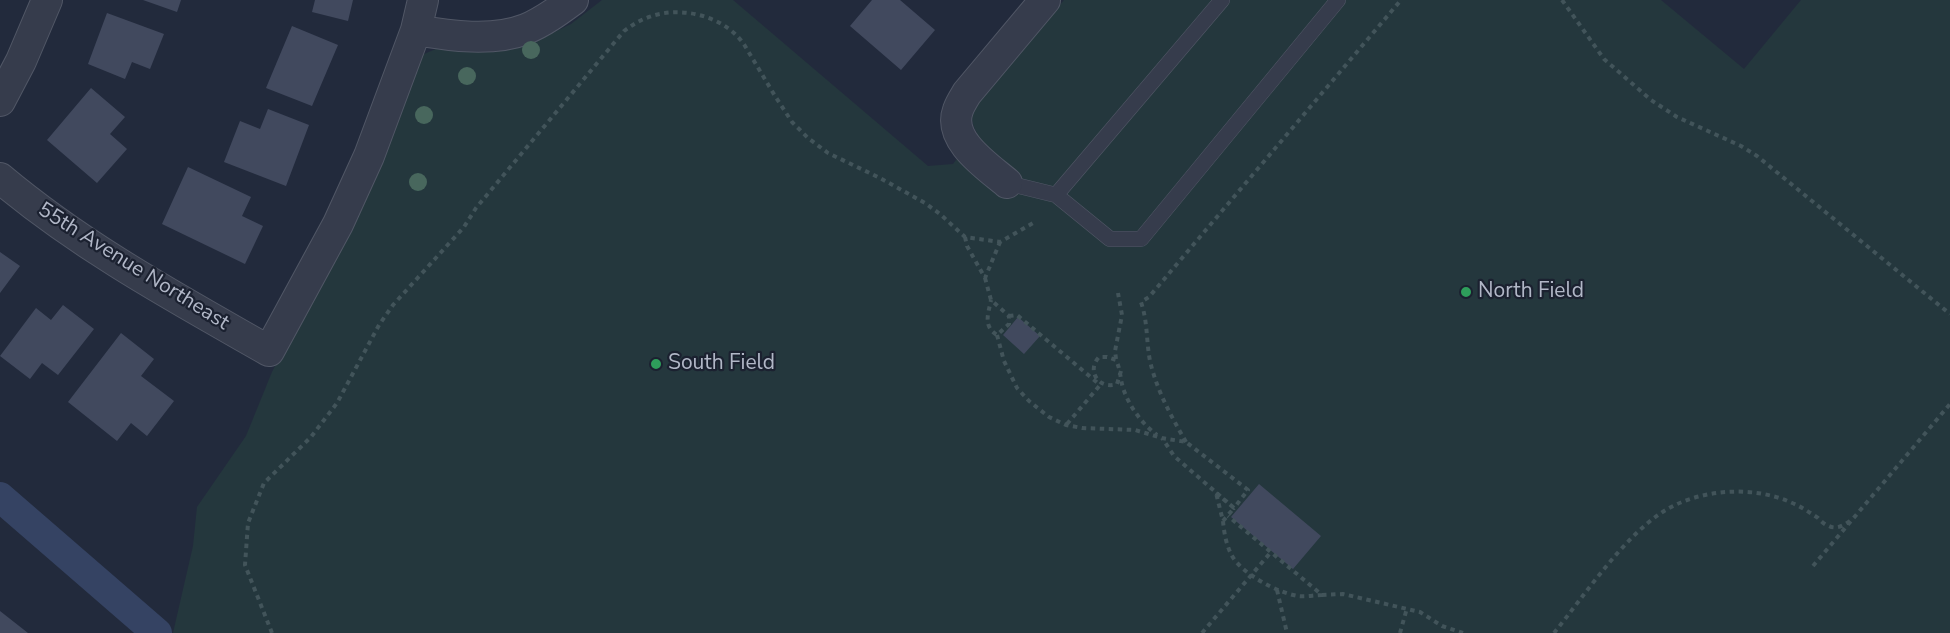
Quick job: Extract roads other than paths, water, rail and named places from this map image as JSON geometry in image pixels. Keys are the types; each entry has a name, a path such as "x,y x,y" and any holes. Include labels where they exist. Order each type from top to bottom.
{"street":[{"path":"0,101 21,61 47,0"},
{"path":"423,0 416,30 452,36 486,37 524,30 549,17 573,0"},
{"path":"1006,183 970,151 958,133 957,111 974,85 1045,0"},
{"name":"55th Avenue Northeast","path":"0,178 33,206 123,266 269,351 342,214 369,156 416,30"}],"lane":[{"path":"1056,195 1222,0"},
{"path":"1006,183 1056,195 1110,239 1141,239 1338,0"}],"waterway":[{"path":"0,497 157,633"}],"place":[{"name":"North Field","path":"1466,292"},
{"name":"South Field","path":"656,364"}]}
